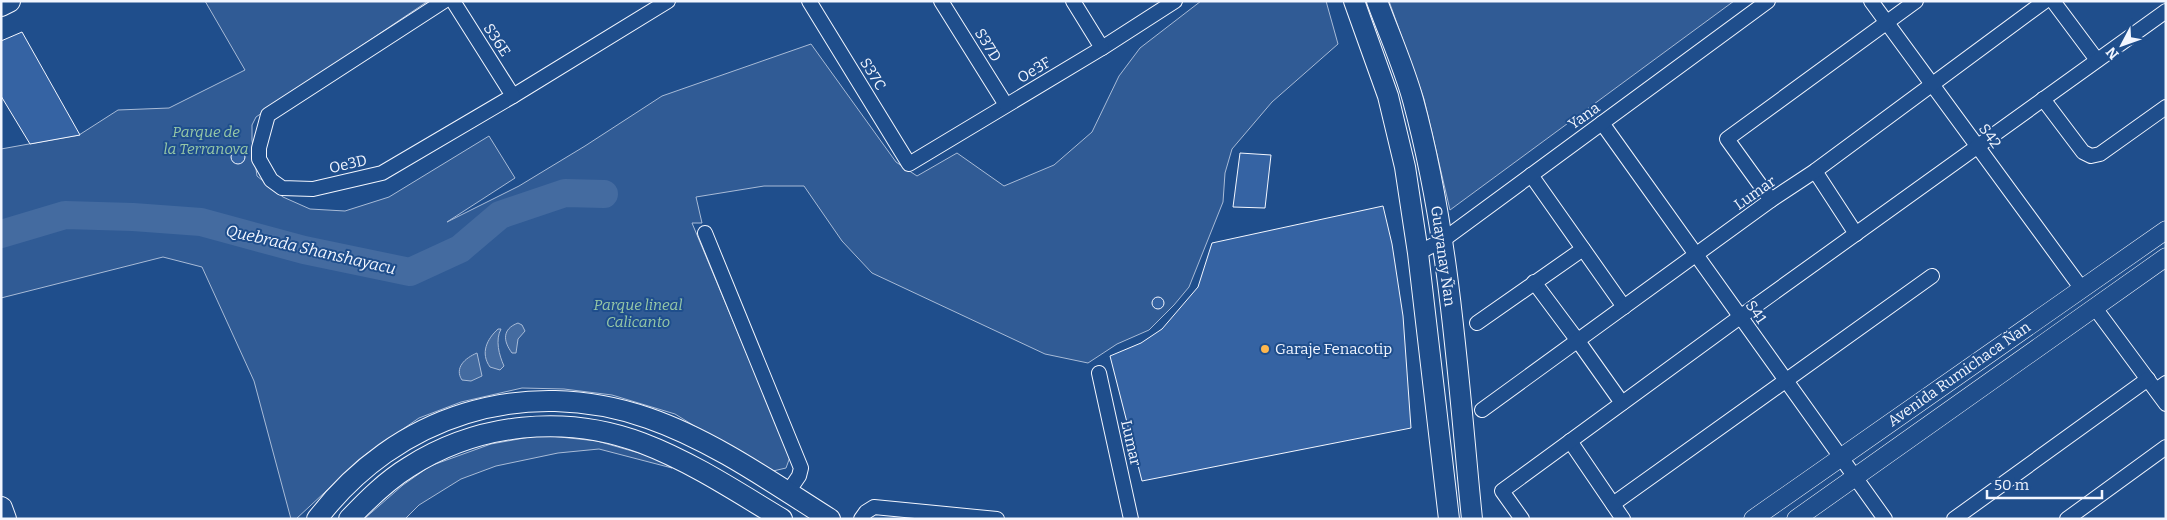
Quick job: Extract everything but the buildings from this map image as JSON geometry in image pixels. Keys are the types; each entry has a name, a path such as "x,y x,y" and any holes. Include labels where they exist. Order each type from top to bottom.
{"main road":[{"path":"1,5 9,1"},
{"name":"Guayanay Ñan","path":"1354,1 1388,96 1405,167 1418,253 1449,519"},
{"name":"Guayanay Ñan","path":"1377,1 1413,98 1427,155 1443,240 1472,519"},
{"path":"317,519 348,482 396,445 423,430 449,418 504,404 534,400 599,405 649,418 679,431 788,492 830,519"},
{"path":"349,519 387,482 434,453 458,442 508,429 536,426 562,426 610,433 669,454 704,472 782,519"},
{"path":"423,430 434,453"},
{"path":"1440,438 1464,436"},
{"path":"1,508 6,519"}],"street":[{"name":"Oe3D","path":"444,1 268,115 259,148 259,159 271,180 282,188 313,189 382,173 513,96 668,1"},
{"name":"S36E","path":"453,1 513,96"},
{"name":"S37C","path":"809,1 909,164"},
{"name":"S37D","path":"941,1 1006,106"},
{"path":"1073,1 1102,48"},
{"name":"Oe3F","path":"909,164 1102,48 1175,1"},
{"name":"Yana","path":"1418,253 1443,240 1768,1"},
{"name":"S42","path":"1871,1 2082,290"},
{"path":"1771,200 1727,139 1916,1"},
{"name":"Lumar","path":"1482,410 1771,200 1815,171 2045,1"},
{"path":"2053,1 2097,60"},
{"path":"1522,519 1502,491 1977,146 2166,12"},
{"path":"2043,99 2083,152 2091,156 2100,154 2166,107"},
{"name":"S41","path":"1602,123 1885,519"},
{"path":"1815,171 1856,234"},
{"path":"1531,175 1624,307"},
{"name":"Avenida Rumichaca Ñan","path":"1753,519 2166,230"},
{"path":"705,233 801,468 799,476 788,492"},
{"path":"1477,322 1583,249"},
{"name":"Avenida Rumichaca Ñan","path":"1796,519 2166,257"},
{"path":"1613,504 1932,276"},
{"path":"1534,282 1622,403"},
{"path":"2096,308 2156,384 2166,404"},
{"name":"Lumar","path":"1099,373 1131,519"},
{"path":"1954,519 2156,384"},
{"path":"1570,441 1623,519"},
{"path":"2067,519 2166,447"},
{"path":"860,519 874,507 997,519"}],"shaded area":[{"path":"205,1 428,1 256,117 252,125 252,140 257,176 283,197 310,209 345,211 389,197 489,136 515,178 447,222 519,186 662,96 811,44 896,162 917,176 957,153 1004,186 1054,165 1092,132 1119,76 1140,48 1201,1 1326,1 1338,44 1272,102 1232,149 1225,173 1223,202 1189,287 1149,330 1117,344 1088,363 1045,354 872,273 842,241 804,186 764,186 696,197 702,223 692,223 790,457 786,468 773,471 756,464 675,414 612,395 564,389 522,388 461,402 419,418 365,455 296,519 291,519 254,381 202,267 163,257 1,298 1,149 79,135 118,110 169,108 245,70"},
{"path":"1389,1 1734,1 1450,210 1424,99"},
{"path":"518,323 522,325 525,331 518,339 516,353 512,353 507,344 506,336 509,329"},
{"path":"498,329 501,329 498,338 498,348 504,366 500,370 490,367 485,357 486,346"},
{"path":"477,353 482,376 471,381 462,380 459,371 462,364"},
{"path":"541,435 597,441 653,457 672,468 599,449 558,453 496,466 461,479 419,505 405,519 364,519 403,485 430,466 491,444"}],"waterway":[{"name":"Quebrada Shanshayacu","path":"1,234 65,215 201,222 304,250 410,272 460,249 500,215 565,193 604,194"}],"place":[{"name":"Garaje Fenacotip","path":"1265,349"}],"park label":[{"name":"Parque de la Terranova","path":"206,140"},
{"name":"Parque lineal Calicanto","path":"638,314"}]}
